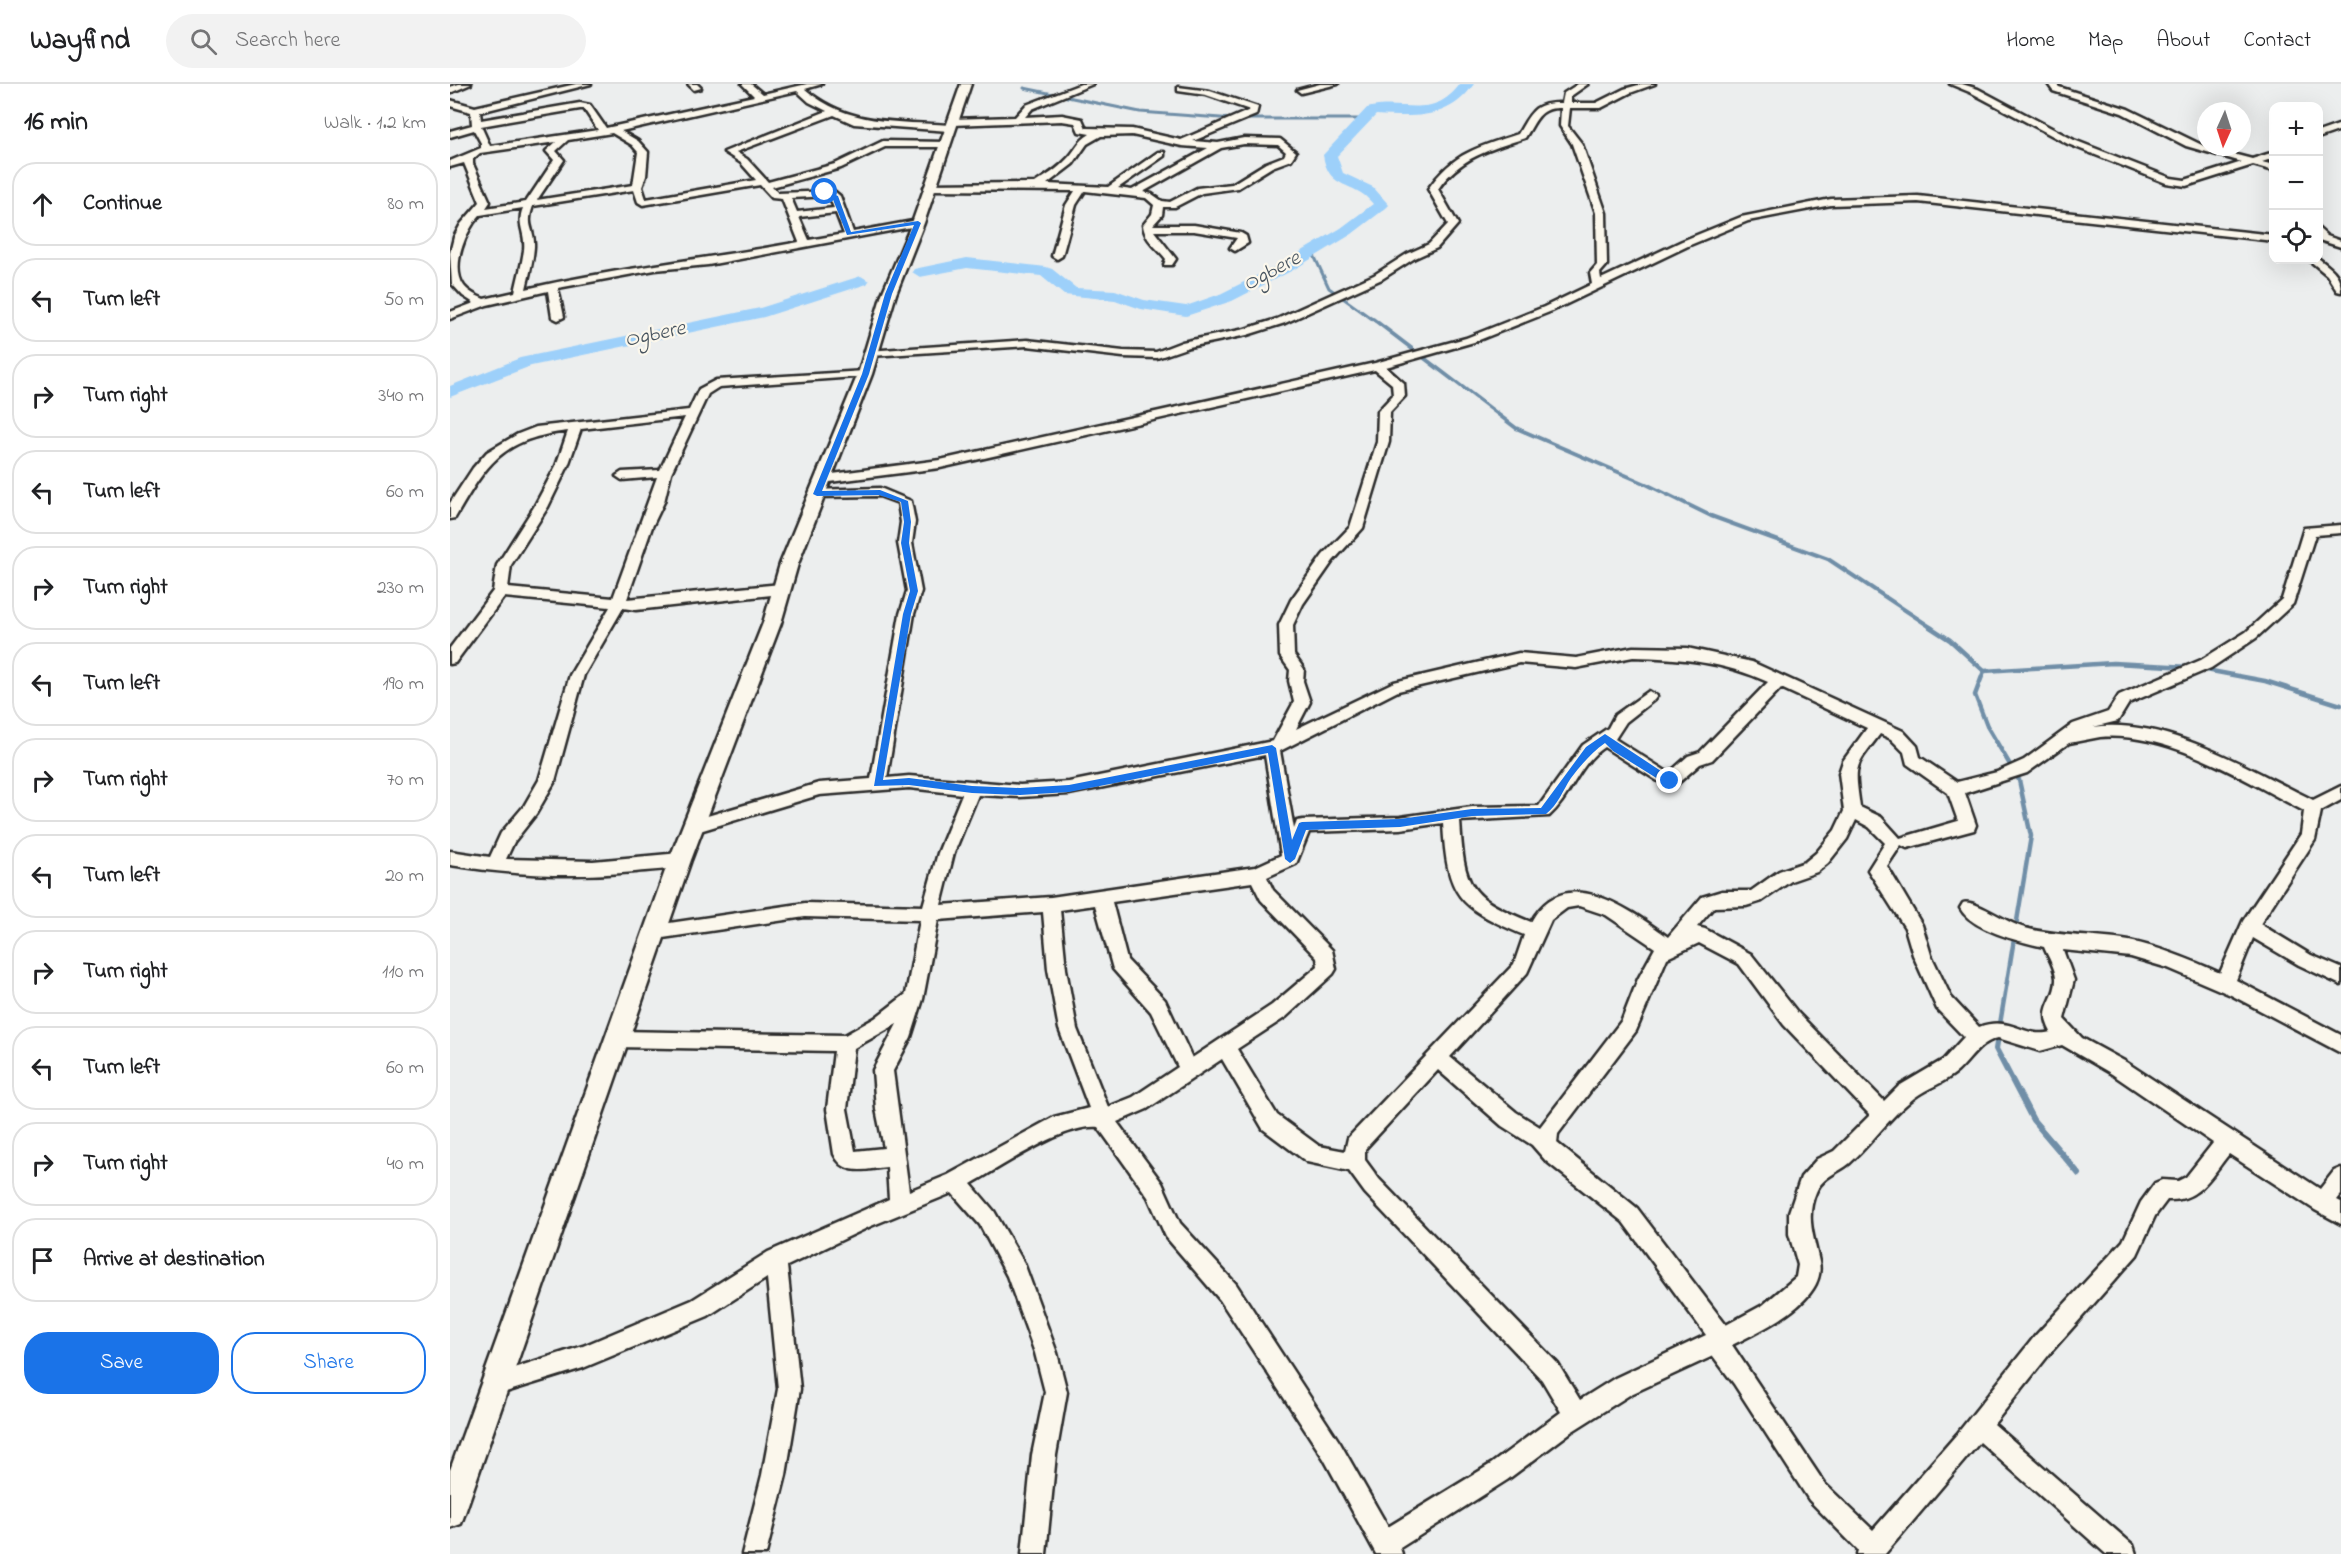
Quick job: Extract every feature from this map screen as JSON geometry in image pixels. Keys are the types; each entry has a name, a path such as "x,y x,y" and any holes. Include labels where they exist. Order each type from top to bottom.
{"main road":[{"path":"450,1512 680,860 772,622 781,589 820,486 865,374 888,294 918,223 966,84"}],"street":[{"path":"450,90 467,84"},
{"path":"546,84 555,93"},
{"path":"451,104 475,110 587,84"},
{"path":"746,84 760,96"},
{"path":"450,164 469,158 477,151 614,130 818,84"},
{"path":"1019,118 1029,107 1089,84"},
{"path":"1207,93 1221,84"},
{"path":"1301,90 1334,84"},
{"path":"1584,84 1567,95 1564,107 1564,126 1577,144 1601,213 1603,242 1600,258 1602,265 1595,273 1597,285"},
{"path":"872,353 1028,343 1123,354 1156,355 1185,344 1247,332 1281,321 1378,277 1411,256 1433,246 1453,224 1433,189 1447,169 1475,152 1521,136 1534,114 1546,105 1598,106 1627,91 1651,84"},
{"path":"1954,84 1986,96 2071,142 2169,181 2186,183 2271,156"},
{"path":"2052,84 2056,89 2125,111 2189,144 2269,166"},
{"path":"798,88 833,112 854,121 948,131"},
{"path":"1181,89 1207,93 1255,109 1252,113 1225,126 1200,133 1182,143"},
{"path":"450,134 477,125 580,106 587,107 603,130"},
{"path":"475,110 477,125 486,143 485,150"},
{"path":"833,112 729,152 744,161 775,196 786,197 825,192 835,196 849,234"},
{"path":"614,130 635,143 643,152 641,176 637,187 643,202 765,184 838,166 883,144 1019,118 1072,120 1080,123 1082,130 1099,133 1132,132 1182,143 1218,146 1244,141 1280,142 1291,152 1288,158 1269,165 1235,186 1200,190 1175,204 1159,204 1149,196 1110,189 1037,186 929,187"},
{"path":"2323,134 2341,128"},
{"path":"1037,186 1068,164 1082,149 1083,142 1099,133"},
{"path":"520,294 529,249 529,237 523,220 529,204 559,160 551,151 567,136"},
{"path":"1134,193 1218,146"},
{"path":"1110,189 1161,154"},
{"path":"469,158 471,176 485,198 479,212 466,224 458,240 451,277 462,291 483,303"},
{"path":"479,212 637,187"},
{"path":"1057,256 1071,205 1082,188"},
{"path":"786,197 790,212 795,215 805,243"},
{"path":"820,486 940,464 1377,366 1470,340 1548,309 1745,219 1831,202 1918,199 2269,237"},
{"path":"1159,204 1157,215 1149,228 1153,243 1171,259 1168,263"},
{"path":"795,215 841,210"},
{"path":"450,315 483,303 612,273 708,262 918,223"},
{"path":"1149,228 1194,228 1240,236 1244,241 1235,248"},
{"path":"2323,238 2341,244"},
{"path":"2319,264 2331,273 2341,289"},
{"path":"552,286 558,317"},
{"path":"1272,748 1288,731 1302,702 1302,693 1296,681 1297,669 1287,656 1286,626 1296,603 1328,558 1356,528 1383,442 1384,411 1399,396 1398,383 1377,366"},
{"path":"494,866 507,838 530,810 548,781 577,675 618,605 645,527 657,502 665,473 703,392 716,384 865,374"},
{"path":"450,515 470,479 500,447 536,431 692,413"},
{"path":"450,659 500,592 504,565 541,507 562,466 576,427"},
{"path":"622,476 665,473"},
{"path":"820,486 880,492 904,501 908,522 905,543 914,591 907,614 878,784"},
{"path":"1955,789 1986,782 2030,764 2090,720 2113,717 2124,699 2206,664 2251,636 2288,601 2309,531 2341,529"},
{"path":"500,592 618,605 680,602 781,589"},
{"path":"693,827 819,789 909,782 972,789 1020,791 1069,788 1272,748 1394,687 1519,658 1576,663 1633,652 1687,653 1748,666 1904,740 1911,750 1912,760 1955,789 1968,825 1907,841"},
{"path":"1605,738 1616,749 1670,781 1694,760 1706,756 1779,680"},
{"path":"656,932 805,910 930,913 1051,904 1257,873 1290,859 1302,826 1400,823 1472,813 1543,812 1550,806 1568,776 1589,749 1614,732 1620,719 1649,696"},
{"path":"1669,948 1708,902 1756,896 1785,876 1811,867 1841,834 1852,811 1846,773 1858,749 1877,726"},
{"path":"2066,737 2118,731 2145,735 2181,747 2313,808"},
{"path":"1272,748 1290,859"},
{"path":"900,1206 896,1156 886,1109 883,1070 902,1037 914,999 930,913 946,853 972,789"},
{"path":"2313,808 2341,792"},
{"path":"2225,983 2248,926 2309,835 2313,808"},
{"path":"1852,811 1875,822 1894,843 1890,852 1880,860 1877,870 1892,888 1919,937 1924,947 1922,955 1944,1003 1977,1038"},
{"path":"1450,816 1456,869 1472,900 1535,932"},
{"path":"450,858 494,866 555,869 632,867 680,860"},
{"path":"493,1386 583,1357 700,1308 776,1260 864,1219 955,1182 1061,1124 1088,1117 1103,1118 1140,1103 1279,1011 1327,969 1326,955 1267,895 1257,873"},
{"path":"1102,896 1119,964 1158,1006 1189,1071"},
{"path":"1576,1416 1550,1372 1372,1186 1355,1163 1355,1145 1521,968 1535,932 1550,909 1563,903 1595,901 1614,910 1669,948"},
{"path":"1051,904 1057,969 1068,1029 1103,1118 1155,1190 1173,1230 1228,1292 1332,1451 1388,1548 1576,1416 1623,1386 1719,1341 1771,1313 1806,1283 1809,1265 1800,1234 1799,1212 1808,1184 1824,1166 1841,1158 1906,1092 1950,1066 1977,1038 1985,1032 1998,1030 2040,1043 2064,1036"},
{"path":"1969,908 2002,929 2050,942 2127,948 2174,962 2225,983 2341,1045"},
{"path":"2248,926 2289,948 2305,960 2341,977"},
{"path":"1547,1143 1548,1131 1629,1025 1647,980 1661,953 1699,934 1745,959 1791,1019 1883,1114"},
{"path":"2050,942 2065,982 2054,1016 2055,1023 2064,1036 2117,1067 2226,1141 2341,1214"},
{"path":"617,1040 845,1043 860,1039 883,1020 904,1010 914,999"},
{"path":"845,1043 837,1109 844,1154 852,1161 896,1156"},
{"path":"1225,1047 1270,1122 1314,1155 1355,1163"},
{"path":"1437,1059 1464,1077 1509,1119 1547,1143 1553,1154 1630,1215 1719,1341 1818,1492 1871,1551 2043,1344 2130,1248 2148,1209 2162,1190 2180,1191 2193,1184 2226,1141"},
{"path":"2322,1203 2341,1178"},
{"path":"955,1182 987,1218 1016,1271 1046,1353 1056,1392 1044,1455 1034,1554"},
{"path":"754,1554 774,1475 789,1389 776,1260"},
{"path":"1978,1425 2124,1554"}],"waterway":[{"name":"Ogbere","path":"920,272 967,263 1046,272 1063,288 1078,294 1115,295 1141,304 1175,310 1186,311 1202,307 1256,283 1287,266 1346,231 1381,205 1368,190 1338,176 1334,172 1330,155 1372,111 1412,112 1438,108 1459,95 1467,84"},
{"path":"1024,88 1140,112 1234,119"},
{"path":"1243,119 1364,119"},
{"path":"1312,251 1329,288 1375,321"},
{"name":"Ogbere","path":"450,392 526,362 764,312 861,281"},
{"path":"1373,319 1516,428 1646,484 1711,516 1828,559 1932,628"},
{"path":"1930,627 1950,640 1984,671"},
{"path":"1984,671 2113,663 2190,667"},
{"path":"2201,669 2265,681 2341,705"},
{"path":"1984,671 1975,695 1987,726 2019,780 2031,836 1999,1030"},
{"path":"1999,1029 1996,1049 2033,1120 2079,1174"}],"route":[{"path":"825,192 835,196 849,234 918,223 888,294 865,374 817,494 880,492 904,501 908,522 905,543 914,591 907,614 878,784 909,782 972,789 1020,791 1069,788 1272,748 1290,859 1302,826 1400,823 1472,813 1543,812 1550,806 1568,776 1589,749 1605,738 1616,749 1658,776 1670,781"}]}
